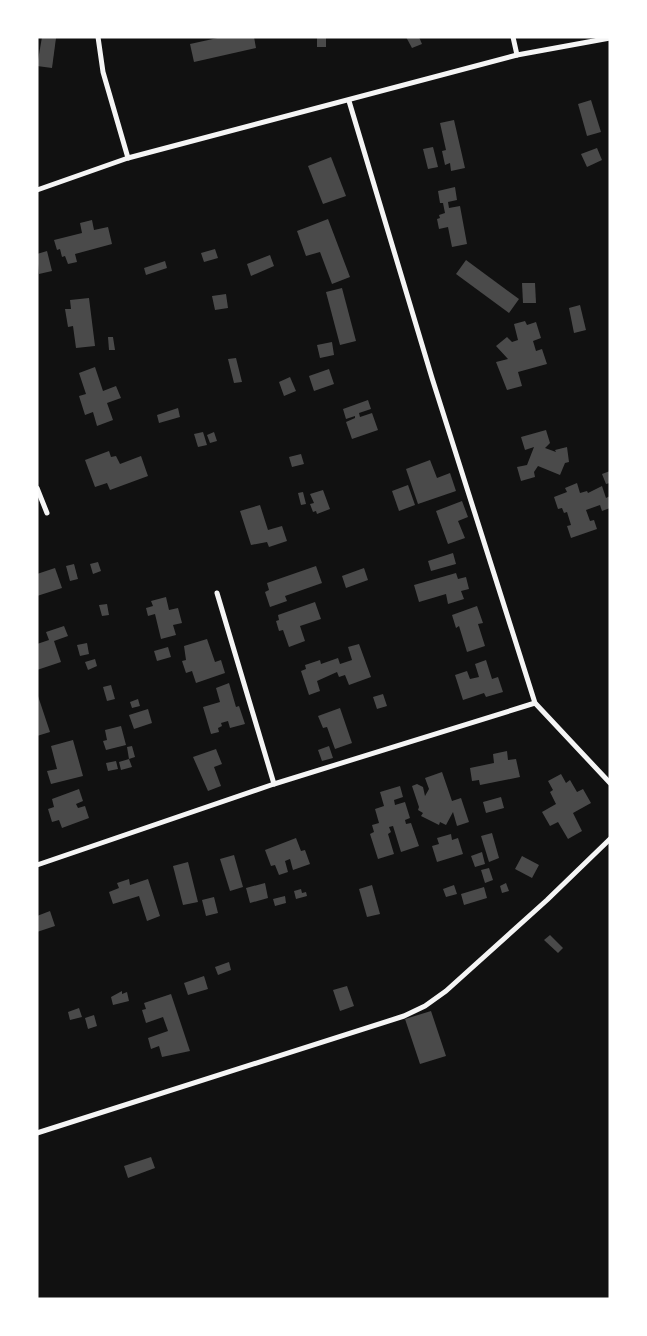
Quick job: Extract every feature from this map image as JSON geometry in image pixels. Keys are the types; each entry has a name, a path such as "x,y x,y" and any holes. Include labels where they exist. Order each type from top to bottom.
{"street":[{"path":"98,37 103,72 128,158"},
{"path":"513,37 517,55"},
{"path":"37,190 128,158 517,55 610,38"},
{"path":"349,101 432,378 535,703 610,783"},
{"path":"37,488 47,513"},
{"path":"217,593 274,784"},
{"path":"37,864 274,784 535,703"},
{"path":"37,1133 404,1016 425,1006 485,958 610,839"}],"building":[{"path":"42,37 56,38 52,68 37,66"},
{"path":"222,37 254,37 256,48 194,62 190,44"},
{"path":"317,37 326,37 326,47 317,47"},
{"path":"406,37 419,37 422,44 412,48"},
{"path":"591,100 601,132 587,136 578,104"},
{"path":"454,120 465,168 451,171 450,163 445,165 442,151 446,150 440,123"},
{"path":"433,147 438,167 428,169 423,149"},
{"path":"597,148 602,160 587,167 581,154"},
{"path":"331,157 346,196 323,204 308,166"},
{"path":"455,187 457,200 448,202 449,208 460,206 467,244 452,247 448,227 439,229 437,219 445,213 438,191"},
{"path":"328,219 350,277 332,284 320,252 306,256 297,231"},
{"path":"92,220 94,230 108,227 112,244 75,254 77,262 68,264 60,249 57,250 54,240 82,233 80,223"},
{"path":"215,249 218,258 204,262 201,253"},
{"path":"47,251 52,271 39,274 37,254"},
{"path":"270,255 274,266 251,276 247,264"},
{"path":"466,260 519,299 509,313 456,274"},
{"path":"165,261 167,268 146,275 144,268"},
{"path":"522,283 535,283 536,303 523,303"},
{"path":"342,288 356,341 340,345 326,292"},
{"path":"226,294 228,308 215,310 212,296"},
{"path":"89,298 95,346 76,348 73,326 68,327 65,309 71,309 70,300"},
{"path":"580,305 586,330 574,333 569,308"},
{"path":"525,321 527,325 536,322 541,338 533,341 536,351 542,349 547,364 518,372 522,386 507,390 496,362 508,359 496,346 507,337 512,342 518,340 514,324"},
{"path":"108,337 113,337 115,350 109,350"},
{"path":"332,342 334,355 320,358 317,345"},
{"path":"236,358 242,382 234,383 228,359"},
{"path":"95,367 103,391 116,386 121,398 107,403 113,420 97,426 93,412 85,415 79,396 86,394 79,373"},
{"path":"329,369 334,384 314,391 309,376"},
{"path":"290,377 296,391 284,396 279,382"},
{"path":"368,400 371,409 359,413 360,417 372,413 378,430 352,439 346,422 355,416 346,419 343,409"},
{"path":"178,408 180,417 159,423 157,415"},
{"path":"546,430 550,443 545,448 556,452 555,450 567,447 569,462 565,463 560,475 538,466 534,472 535,477 521,481 517,467 527,465 534,447 525,450 521,437"},
{"path":"203,432 207,445 198,447 194,434"},
{"path":"214,432 217,441 210,443 207,435"},
{"path":"109,451 111,457 116,456 120,464 141,456 148,476 110,490 107,483 95,487 85,460"},
{"path":"301,454 304,464 292,467 289,457"},
{"path":"430,460 437,478 450,473 456,491 418,504 406,469"},
{"path":"610,471 610,483 606,484 602,474"},
{"path":"577,483 580,493 588,493 602,486 606,498 610,496 610,508 602,511 600,505 586,510 597,529 571,538 567,526 571,525 567,512 564,513 562,508 558,509 554,497 567,492 565,488"},
{"path":"408,485 415,505 399,511 392,491"},
{"path":"323,490 330,509 317,514 316,511 313,512 310,504 314,503 310,494"},
{"path":"303,492 306,504 301,505 298,493"},
{"path":"462,501 468,517 458,521 465,538 448,544 436,511"},
{"path":"260,505 268,530 282,526 287,541 269,547 267,542 251,545 240,511"},
{"path":"453,553 456,564 431,571 428,561"},
{"path":"98,562 101,571 93,574 90,564"},
{"path":"74,564 78,579 70,581 66,566"},
{"path":"316,566 322,583 285,596 287,601 270,607 265,592 269,590 267,583"},
{"path":"55,568 62,588 37,596 37,574"},
{"path":"364,568 368,580 346,588 342,576"},
{"path":"456,573 458,579 466,577 469,589 461,591 464,599 448,604 446,594 419,602 414,585"},
{"path":"166,597 169,610 178,608 182,623 173,625 176,635 161,639 155,614 148,616 146,608 153,606 151,601"},
{"path":"315,602 321,619 300,626 305,641 289,647 283,630 279,631 276,621 279,620 278,615"},
{"path":"107,604 109,615 102,616 99,605"},
{"path":"477,606 483,623 478,624 485,646 467,652 459,626 456,628 452,615"},
{"path":"64,626 68,636 54,641 61,662 37,670 37,644 49,640 46,632"},
{"path":"207,639 215,662 221,660 225,673 196,683 192,671 186,673 182,661 186,660 184,646"},
{"path":"87,643 89,654 80,656 77,645"},
{"path":"359,644 371,677 349,685 345,675 339,677 337,672 317,681 320,691 309,695 301,671 306,669 305,665 320,660 321,664 338,658 340,664 352,660 348,647"},
{"path":"168,647 171,657 157,661 154,651"},
{"path":"95,659 97,666 88,670 85,662"},
{"path":"486,660 492,679 498,677 503,692 486,697 484,693 463,700 455,675 467,671 470,679 479,677 475,664"},
{"path":"229,683 236,707 239,706 245,724 230,728 228,721 221,723 219,732 211,734 203,707 220,702 216,688"},
{"path":"111,685 115,699 107,701 103,687"},
{"path":"37,693 50,732 37,736"},
{"path":"383,694 387,706 377,709 373,697"},
{"path":"138,699 140,706 132,708 130,702"},
{"path":"340,708 352,743 335,749 327,727 323,728 318,716"},
{"path":"148,709 152,723 134,729 129,715"},
{"path":"121,726 126,745 106,750 103,741 107,740 105,730"},
{"path":"73,740 83,776 51,784 47,771 57,769 51,746"},
{"path":"132,746 135,757 129,759 127,747"},
{"path":"329,746 333,758 322,761 318,750"},
{"path":"216,749 222,764 214,767 221,786 208,791 193,757"},
{"path":"507,751 508,760 516,759 520,777 480,785 479,780 472,781 470,768 494,763 493,754"},
{"path":"129,759 132,767 121,770 119,762"},
{"path":"116,761 118,769 108,771 106,763"},
{"path":"442,772 452,801 461,798 469,822 457,826 453,812 446,825 440,822 439,825 421,816 423,813 418,810 412,786 417,784 423,787 425,796 429,789 425,778"},
{"path":"561,774 566,783 570,780 577,792 583,789 591,803 573,813 582,831 568,839 558,822 550,826 542,812 556,804 548,781"},
{"path":"400,786 403,797 394,800 395,805 405,802 410,818 405,820 406,824 411,823 419,846 401,852 393,826 389,827 391,832 388,834 394,854 378,859 370,834 374,832 372,825 379,823 375,809 384,806 380,792"},
{"path":"79,789 83,801 76,804 78,808 85,806 89,818 62,828 59,820 52,822 48,809 54,807 52,799"},
{"path":"501,797 504,808 486,813 483,802"},
{"path":"492,833 499,858 489,862 481,836"},
{"path":"451,834 452,840 458,838 463,854 437,862 432,846 439,844 437,838"},
{"path":"296,838 301,851 305,850 310,864 293,870 290,859 285,861 288,872 279,875 275,865 271,866 265,850"},
{"path":"482,852 485,864 475,867 471,856"},
{"path":"234,855 243,887 230,891 220,859"},
{"path":"522,856 539,865 532,878 515,869"},
{"path":"188,862 198,902 183,905 173,866"},
{"path":"489,868 493,880 485,883 481,870"},
{"path":"129,879 130,885 148,879 160,916 147,921 139,896 113,904 109,892 119,888 117,883"},
{"path":"265,883 268,898 250,903 246,888"},
{"path":"506,883 509,891 502,893 500,886"},
{"path":"372,885 380,914 367,917 359,889"},
{"path":"454,885 457,894 446,897 443,889"},
{"path":"484,887 487,898 464,905 461,894"},
{"path":"301,889 307,896 296,899 294,891"},
{"path":"285,896 286,903 275,906 273,899"},
{"path":"214,897 218,913 206,916 202,900"},
{"path":"50,911 55,926 37,932 37,916"},
{"path":"550,935 563,948 558,953 544,940"},
{"path":"229,962 231,970 218,975 215,967"},
{"path":"204,976 208,989 188,995 184,983"},
{"path":"347,986 354,1006 340,1011 333,990"},
{"path":"122,991 122,994 127,992 129,1001 113,1005 111,997"},
{"path":"171,994 190,1051 162,1057 159,1046 151,1049 148,1038 168,1031 163,1017 146,1023 142,1010 146,1009 144,1003"},
{"path":"79,1008 82,1017 70,1020 68,1012"},
{"path":"431,1011 446,1056 420,1064 405,1019"},
{"path":"94,1015 97,1026 88,1029 85,1018"},
{"path":"151,1157 155,1168 128,1178 124,1166"}]}
